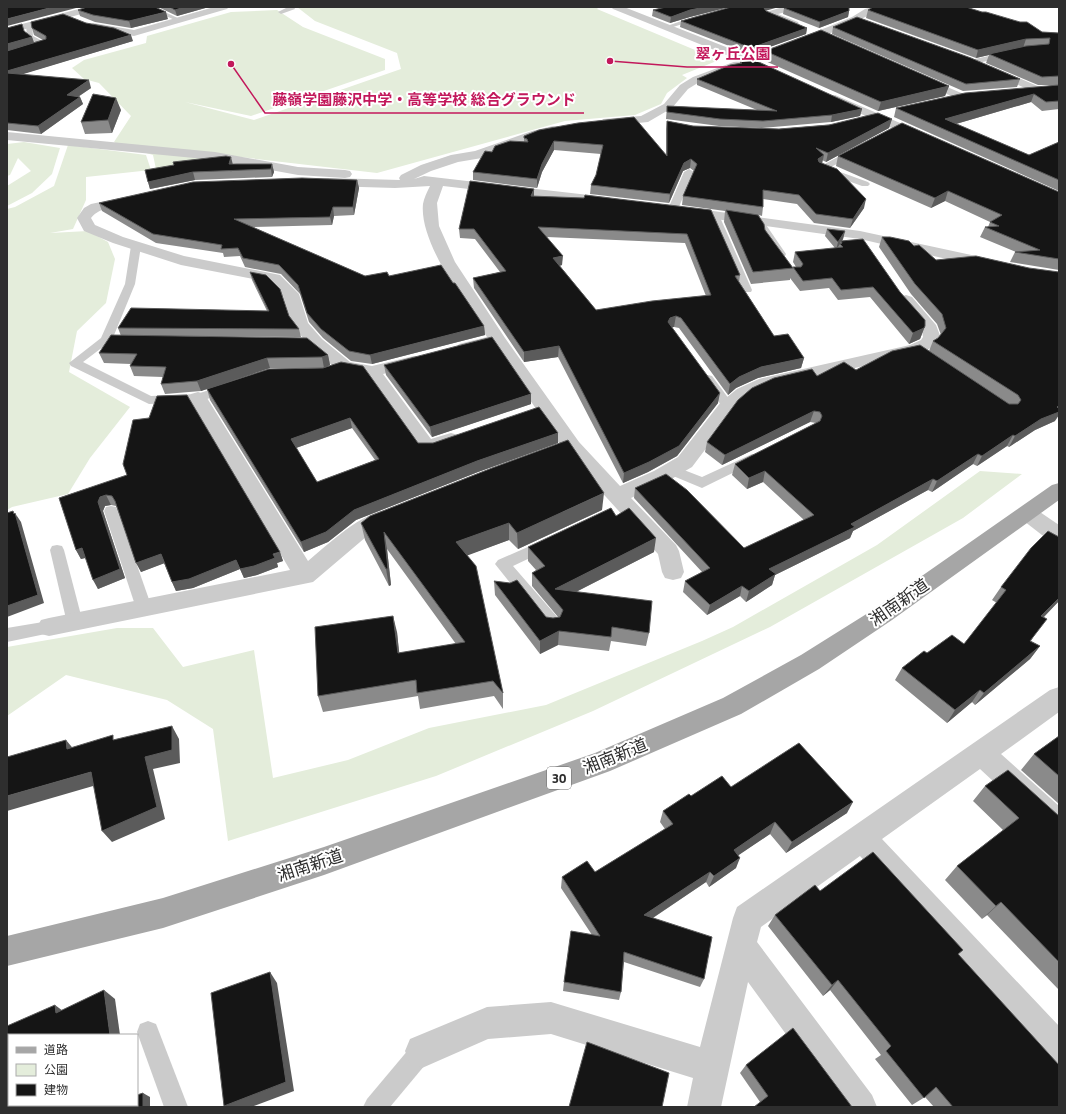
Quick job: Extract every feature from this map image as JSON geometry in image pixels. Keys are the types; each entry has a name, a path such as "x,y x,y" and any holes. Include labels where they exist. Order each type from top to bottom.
{"main road":[{"name":"湘南新道","path":"7,951 163,913 324,861 601,763 732,706 810,662 884,614 1059,490"}],"street":[{"path":"7,31 97,7"},
{"path":"47,10 93,26 134,33 224,7"},
{"path":"616,7 763,66"},
{"path":"644,119 668,106 684,87 697,79 856,19 868,11 883,7"},
{"path":"783,10 769,14 832,40"},
{"path":"856,19 870,24"},
{"path":"969,61 1038,90"},
{"path":"911,75 962,97"},
{"path":"1012,91 1052,90"},
{"path":"828,95 935,143"},
{"path":"947,101 962,97 977,96"},
{"path":"856,122 894,114"},
{"path":"592,124 644,119 663,124"},
{"path":"406,178 426,168 456,158 477,155 530,136 563,128"},
{"path":"7,136 215,156 298,171 406,178 618,203"},
{"path":"280,182 304,181 395,184 438,182"},
{"path":"438,182 430,203 432,226 447,262 497,340 536,410 572,447 618,505 668,551 673,572"},
{"path":"142,197 96,207 89,211 84,218 89,228 136,246 181,260 274,278 291,294 300,324 337,368 372,371 431,356"},
{"path":"658,207 860,235 1002,267"},
{"path":"860,235 872,253"},
{"path":"618,505 685,462 728,406 743,393 766,383 922,353 932,338 930,329 896,287"},
{"path":"453,351 497,340"},
{"path":"372,371 427,447 470,433"},
{"path":"198,398 305,576"},
{"path":"550,455 572,447"},
{"path":"48,627 75,623 305,576 364,526 407,509"},
{"path":"1027,513 1059,536"},
{"path":"704,1107 740,946 748,918 1059,698"},
{"path":"982,753 1059,824"},
{"path":"862,838 1059,1050"},
{"path":"740,946 860,1107"},
{"path":"422,1052 487,1023 551,1018 712,1067"}],"lane":[{"path":"149,7 179,20"},
{"path":"281,12 292,9 291,7"},
{"path":"667,27 707,16"},
{"path":"7,55 44,44 30,37 29,25"},
{"path":"969,61 1016,52"},
{"path":"886,134 899,127"},
{"path":"860,148 821,168 866,184"},
{"path":"674,209 689,172"},
{"path":"714,215 747,290"},
{"path":"759,221 786,261"},
{"path":"136,246 130,284 106,340 75,363 149,400 198,398 241,383"},
{"path":"106,340 122,340"},
{"path":"301,342 316,343"},
{"path":"701,368 728,406"},
{"path":"671,470 702,483 764,452"},
{"path":"111,511 144,608"},
{"path":"553,624 503,564 561,536"},
{"path":"57,550 75,623"},
{"path":"7,635 48,627"},
{"path":"148,1032 176,1107"},
{"path":"375,1107 422,1052"}],"green space":[{"path":"297,7 599,7 597,9 719,60 682,75 687,78 667,93 661,104 635,115 565,121 377,173 240,157 156,169 153,155 119,145 114,142 131,116 99,83 84,79 72,68 84,60 146,43 147,36 231,12 277,10 303,27 385,59 385,70 251,116 185,102 254,120 401,69 397,53 315,21"},
{"path":"24,142 60,148 52,174 32,193 7,206 7,186 31,171 18,158 10,175 7,176 7,144"},
{"path":"68,145 146,155 151,170 86,177 86,200 73,229 50,233 88,231 108,242 115,259 106,303 77,331 69,372 130,407 90,458 68,494 12,507 7,510 7,209 15,207 54,186"},
{"path":"980,471 1022,474 963,518 770,627 593,711 436,776 228,841 213,729 167,700 66,675 7,716 7,647 117,628 153,628 183,667 254,650 273,778 348,760 429,728 546,705 733,627 877,545"}],"building":[{"path":"7,7 53,7 7,19"},
{"path":"87,7 155,7 166,12 129,21 93,15 78,10"},
{"path":"170,7 184,7 175,10"},
{"path":"666,7 705,7 690,10 671,17 653,10"},
{"path":"731,7 764,7 766,11 807,28 751,48 681,21"},
{"path":"849,7 849,11 820,22 784,8"},
{"path":"873,7 966,7 1020,22 1027,22 1042,32 1059,33 1059,76 1042,77 989,54 1026,46 1049,44 1050,38 1026,39 978,50 868,10"},
{"path":"63,14 86,23 114,28 131,35 7,71 7,51 46,39 46,36 32,28 31,22"},
{"path":"857,17 971,58 1020,79 966,84 833,27"},
{"path":"22,24 24,31 32,37 7,44 7,28"},
{"path":"821,30 949,86 881,102 765,51"},
{"path":"750,58 862,109 832,115 763,121 720,119 667,112 667,106 777,111 697,79 730,65 742,63 740,62"},
{"path":"7,73 89,80 67,95 80,97 38,126 7,123"},
{"path":"1059,85 1059,101 1046,102 1034,94 945,119 1029,155 1059,142 1059,180 896,108 965,93"},
{"path":"93,94 116,98 108,120 81,122"},
{"path":"878,113 892,119 828,153 816,148 824,155 818,159 819,162 837,169 866,199 853,219 816,214 799,195 763,190 763,207 683,196 697,164 691,159 684,163 670,194 591,185 596,175 603,145 554,141 542,164 537,179 473,172 485,151 492,152 495,146 510,141 528,142 524,136 539,130 578,123 634,117 667,156 667,121 693,126 779,129 829,125"},
{"path":"902,123 1059,192 1059,259 1015,252 1040,250 985,227 999,226 990,222 1002,215 948,191 935,198 838,156"},
{"path":"226,156 231,157 229,164 272,164 271,169 193,172 148,182 145,170 174,165 173,162"},
{"path":"302,178 357,180 353,207 333,207 330,217 234,219 365,276 387,272 389,276 441,265 484,326 370,355 349,351 321,329 307,313 298,285 279,265 243,258 238,248 221,249 222,245 153,234 99,203 193,182"},
{"path":"470,181 534,189 531,196 584,198 585,195 711,210 740,275 735,276 774,336 788,334 804,358 761,367 739,377 730,384 681,318 676,316 670,318 668,322 720,393 679,446 624,473 559,346 524,352 473,278 506,271 474,229 459,229","holes":["538,227 687,234 711,295 652,301 596,310 553,258 563,256"]},
{"path":"726,210 758,215 764,224 765,230 793,268 753,272"},
{"path":"827,229 845,231 838,242"},
{"path":"882,237 909,241 914,246 919,245 936,260 976,256 1029,268 1059,272 1059,406 1057,407 1059,412 1041,419 1015,436 1013,435 982,456 978,454 937,481 933,479 851,524 855,527 769,569 776,574 749,591 742,586 710,605 685,581 710,568 635,488 666,474 687,490 744,548 814,515 765,471 749,478 735,464 820,421 822,416 820,412 814,411 725,455 707,442 738,400 752,388 774,378 812,369 817,376 844,362 856,370 892,351 920,345 1009,404 1018,404 1021,400 1018,395 933,341 938,338 946,328 942,314 915,284"},
{"path":"863,239 900,292 925,320 924,328 913,333 873,287 841,290 832,278 803,281 793,267 801,267 803,264 795,252 843,247 840,244 842,243 841,241"},
{"path":"250,272 266,275 280,289 289,316 299,329 118,328 131,308 269,311"},
{"path":"111,335 307,338 328,355 322,357 267,358 197,381 161,384 166,367 130,366 137,354 99,353"},
{"path":"492,337 531,394 430,427 384,365"},
{"path":"341,362 363,366 418,443 433,443 539,407 558,433 477,461 354,510 326,532 301,542 207,389 269,369 323,368","holes":["350,418 379,459 317,482 291,439"]},
{"path":"187,395 280,552 273,554 275,558 254,566 240,569 236,560 189,579 172,582 161,554 136,563 115,501 112,496 106,495 100,497 98,502 120,569 93,580 82,548 76,550 59,498 127,475 123,464 133,420 149,418 157,396"},
{"path":"568,440 604,493 517,533 509,523 456,542 476,566 503,693 493,681 417,693 416,680 318,696 315,627 393,616 398,653 465,642 384,532 388,569 386,569 361,523 370,516"},
{"path":"611,508 616,516 629,508 656,538 555,589 652,601 649,633 612,627 611,637 559,631 540,641 494,581 510,583 517,580 546,617 560,617 563,610 532,573 545,566 528,547"},
{"path":"13,511 14,514 15,513 38,595 7,606 7,513"},
{"path":"1048,531 1059,537 1059,598 1041,616 1047,619 1030,641 1040,646 984,693 980,690 955,710 902,668 924,651 927,653 952,635 964,644 1006,590 1001,587 1031,548"},
{"path":"172,726 172,750 145,757 157,807 102,831 91,772 7,796 7,757 66,740 67,749 113,735 113,740"},
{"path":"1059,736 1059,776 1034,754"},
{"path":"799,743 853,802 792,842 775,822 734,850 740,858 714,876 710,872 644,915 712,937 704,979 624,952 621,992 564,982 571,931 600,936 562,877 587,861 595,872 673,824 663,811 689,794 691,796 722,776 731,787"},
{"path":"1008,770 1059,816 1059,962 1001,902 996,906 957,866 1019,818 985,786"},
{"path":"873,852 963,950 958,954 1059,1065 1059,1107 953,1107 936,1087 924,1098 886,1051 891,1046 838,980 832,985 775,915 815,885 820,891"},
{"path":"270,972 286,1082 224,1106 211,993"},
{"path":"104,990 110,1034 8,1034 7,1091 7,1026 55,1005 56,1013"},
{"path":"793,1028 852,1107 754,1107 768,1096 746,1065"},
{"path":"587,1042 669,1073 662,1107 569,1107"},
{"path":"143,1093 143,1107 105,1107 138,1106 138,1095"}],"place":[{"name":"翠ヶ丘公園","path":"610,61"},
{"name":"藤嶺学園藤沢中学・高等学校 総合グラウンド","path":"231,64"}]}
